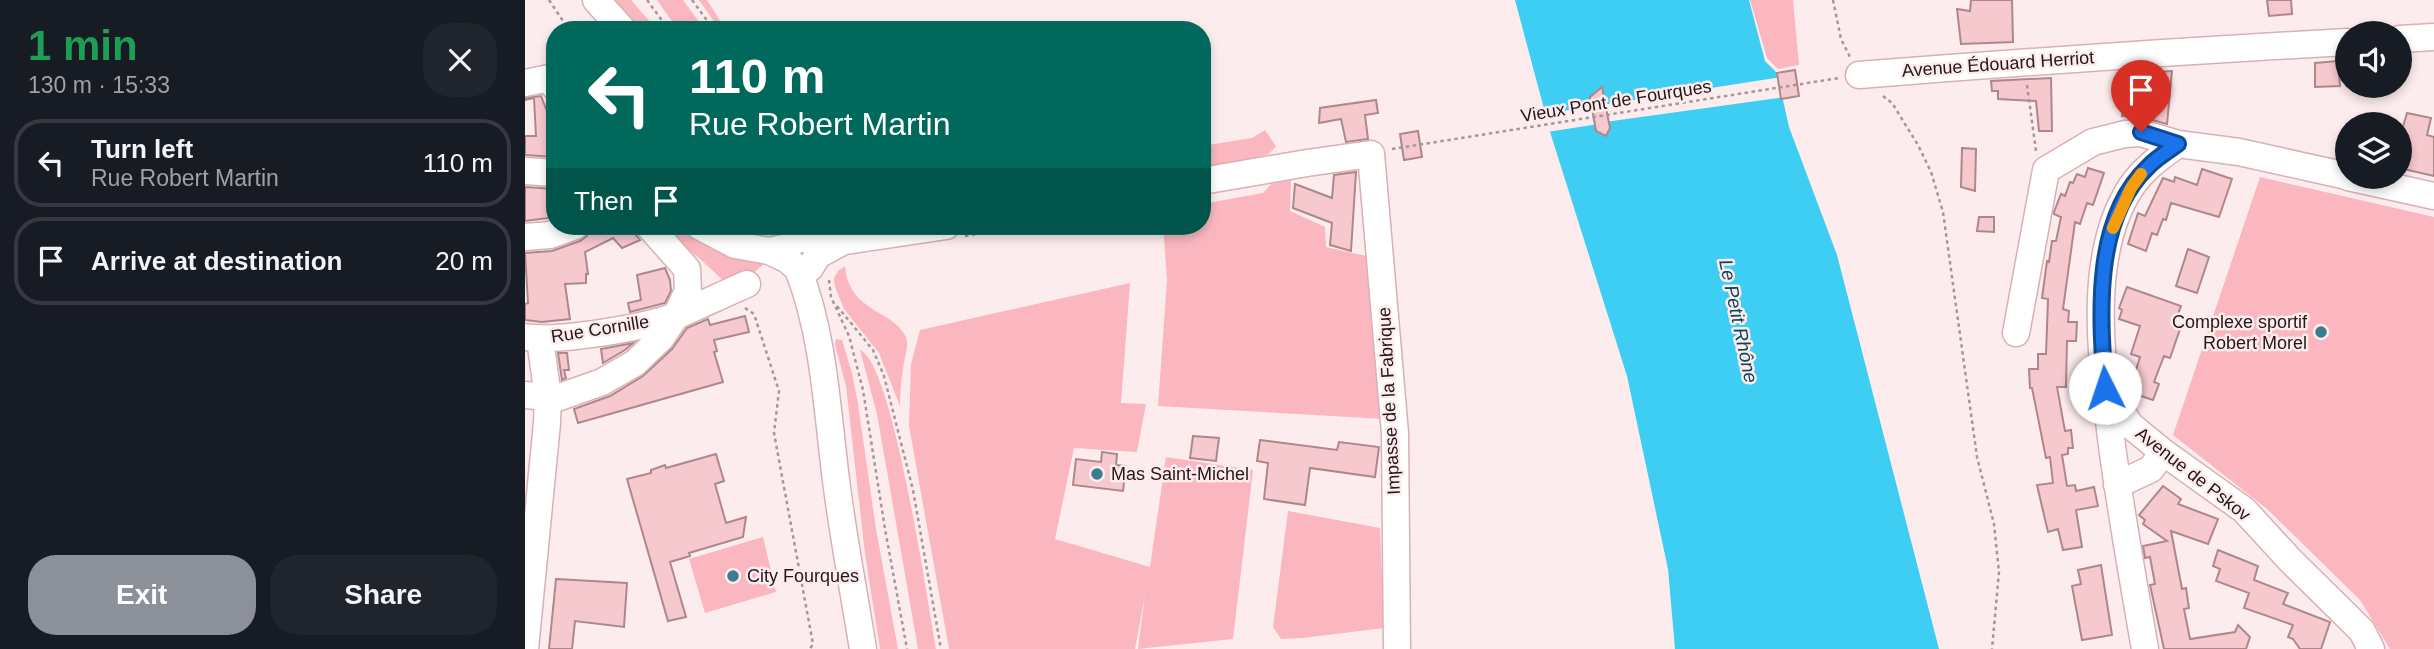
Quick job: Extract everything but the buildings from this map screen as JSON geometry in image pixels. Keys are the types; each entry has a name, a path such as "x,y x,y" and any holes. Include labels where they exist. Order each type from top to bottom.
{"street":[{"path":"596,0 615,21"},
{"path":"2412,38 2434,37"},
{"name":"Avenue Édouard Herriot","path":"1859,75 2039,60 2335,43"},
{"path":"2016,333 2046,170 2093,142 2141,132 2178,144 2239,152 2335,174"},
{"name":"Avenue de Pskov","path":"2145,649 2117,485 2105,388 2101,324 2105,260 2112,229 2131,188 2147,167 2178,144"},
{"name":"Impasse de la Fabrique","path":"1211,179 1371,154 1395,433 1397,649"},
{"path":"525,172 546,173"},
{"path":"2402,189 2434,196"},
{"path":"525,237 550,235"},
{"path":"537,396 557,398 602,383 635,363 661,338 688,291 687,269 657,235"},
{"path":"717,235 736,245 804,252 897,235"},
{"path":"804,252 826,384 836,482 863,649"},
{"name":"Rue Cornille","path":"532,338 586,335 675,316 746,296"},
{"path":"525,649 537,396 532,338"},
{"name":"Avenue de Pskov","path":"2105,388 2130,425 2244,510 2362,631 2371,649"},
{"path":"2117,485 2151,469 2163,452"}],"path":[{"path":"549,0 563,21"},
{"path":"647,0 662,21"},
{"path":"692,0 707,21"},
{"path":"1833,0 1841,38 1859,75 1892,103 1919,145 1931,172 1943,212 1977,457 1994,524 1999,572 1992,649"},
{"name":"Vieux Pont de Fourques","path":"1407,146 1828,80"},
{"path":"2027,83 2036,150 2039,161 2046,170"},
{"path":"804,252 834,303 849,336 863,390 907,649"},
{"path":"746,296 779,391 774,433 813,644 810,649"},
{"path":"834,303 873,350 884,376 913,490 941,649"}],"shaded area":[{"path":"607,0 631,0 649,21 627,21"},
{"path":"657,0 683,0 698,21 672,21"},
{"path":"699,0 707,0 720,21 714,21"},
{"path":"1750,0 1793,0 1799,65 1778,69 1767,58"},
{"path":"1265,130 1276,146 1269,154 1211,170 1211,145 1252,138"},
{"name":"Complexe sportif Robert Morel","path":"2260,177 2434,217 2434,649 2390,649 2360,600 2267,509 2173,435"},
{"path":"1291,179 1290,211 1325,227 1326,247 1366,256 1367,263 1377,274 1384,419 1158,406 1167,280 1164,235 1211,235 1211,202 1263,193 1271,184"},
{"path":"672,235 703,235 763,258 763,265 747,278 724,282"},
{"path":"845,266 854,293 872,309 892,321 906,337 900,406 879,353 844,309 835,287 834,278"},
{"path":"1130,283 1121,403 1146,404 1137,452 1074,448 1055,539 1150,567 1166,457 1253,470 1233,639 1138,649 1145,595 1135,649 949,649 909,426 911,364 920,330"},
{"path":"836,339 842,340 852,373 898,649 880,649 865,554 846,386 835,345"},
{"path":"860,350 872,364 885,396 896,438 936,649 918,649 877,414"},
{"path":"1288,511 1380,528 1384,628 1281,639 1273,627"},
{"name":"City Fourques","path":"763,537 776,592 705,613 689,559"}],"water":[{"name":"Le Petit Rhône","path":"1515,0 1749,0 1765,61 1777,73 1789,127 1837,255 1939,649 1675,649 1668,569 1627,376 1551,135","holes":["1596,91 1603,95 1610,128 1604,135 1596,131 1590,97"]}],"pier":[{"path":"1782,77 1785,97 1605,122 1602,105"},
{"path":"1596,106 1599,124 1547,132 1542,114"}],"slow traffic":[{"path":"2113,228 2131,188 2141,174"}],"place":[{"name":"Complexe sportif Robert Morel","path":"2321,332"},
{"name":"Mas Saint-Michel","path":"1097,474"},
{"name":"City Fourques","path":"733,576"}],"route":[{"path":"2105,388 2101,324 2105,260 2112,229 2131,188 2147,167 2178,144 2141,132"}]}
